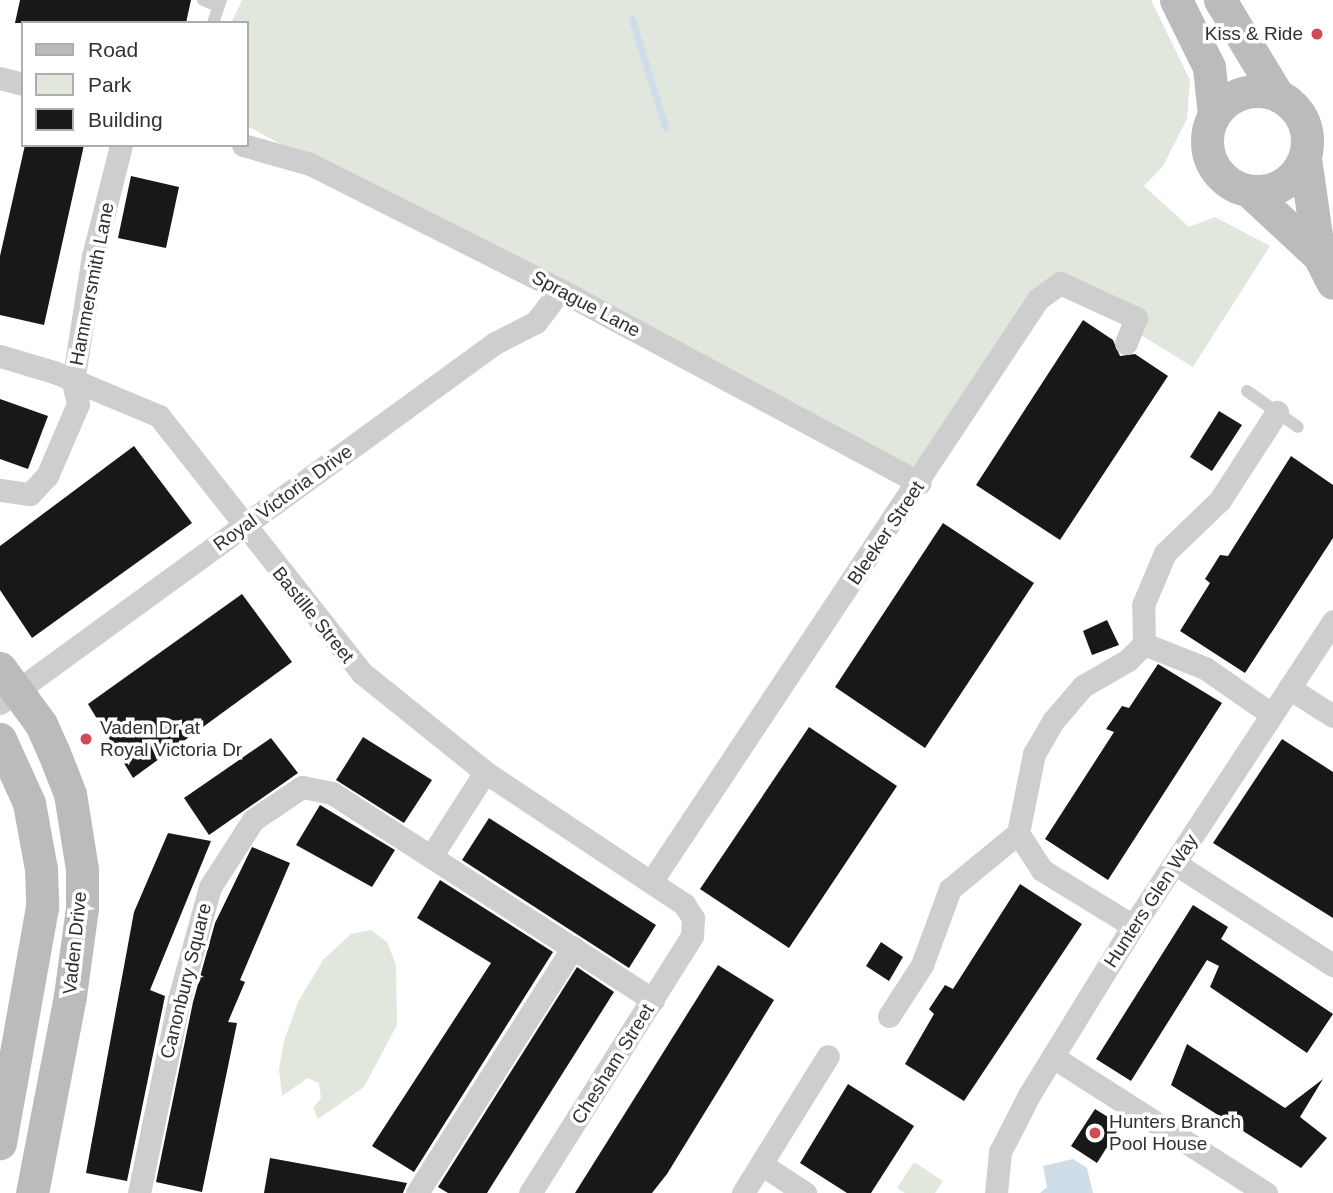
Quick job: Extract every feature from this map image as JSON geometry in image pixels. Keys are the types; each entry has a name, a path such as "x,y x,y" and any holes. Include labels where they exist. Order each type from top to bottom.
{"street":[{"path":"1176,0 1209,67 1214,115 1208,138 1211,162 1220,176 1249,191 1326,269"},
{"path":"1228,6 1277,94 1303,120 1309,149 1305,158 1281,186 1249,191"},
{"path":"1214,115 1239,94 1277,94"},
{"name":"Sprague Lane","path":"248,146 310,164 560,289 920,483"},
{"name":"Hammersmith Lane","path":"0,491 30,494 47,477 78,404 73,382 93,256 120,147"},
{"path":"1305,158 1326,269"},
{"name":"Bleeker Street","path":"653,879 920,483 1038,299 1060,283 1136,318 1126,343"},
{"name":"Royal Victoria Drive","path":"6,688 242,527 495,343 536,322 553,306 560,289"},
{"name":"Bastille Street","path":"0,356 159,416 242,527 343,654 485,772 653,879 684,904 693,918 694,934"},
{"path":"889,1016 922,965 950,888 1018,832 1034,754 1053,721 1083,686 1128,660 1144,644 1143,604 1165,553 1220,500 1278,412"},
{"name":"Hunters Glen Way","path":"996,1193 1000,1152 1053,1057 1133,926 1333,621"},
{"path":"1144,644 1205,668 1271,714"},
{"name":"Vaden Drive","path":"6,688 41,724 70,794 82,869 82,908 70,996 32,1193"},
{"path":"1289,688 1333,716"},
{"name":"Vaden Drive","path":"0,739 29,803 41,869 41,907 0,1143"},
{"path":"432,855 485,772"},
{"name":"Canonbury Square","path":"139,1193 197,925 220,868 253,820 302,786 319,787 432,855 653,1000"},
{"path":"1018,832 1042,870 1133,926"},
{"path":"1175,864 1333,965"},
{"name":"Chesham Street","path":"530,1193 694,934"},
{"path":"417,1193 573,947"},
{"path":"743,1193 828,1056"},
{"path":"1053,1057 1266,1193"},
{"path":"761,1164 805,1193"}],"lane":[{"path":"203,0 219,3 214,21"},
{"path":"1247,391 1298,427"}],"green space":[{"path":"242,0 1151,0 1190,80 1187,119 1163,166 1144,186 1189,227 1215,217 1270,246 1193,367 1053,281 920,483 248,127 248,21 232,21"},
{"path":"371,930 387,942 396,965 397,1025 364,1087 318,1119 313,1108 321,1098 319,1083 308,1078 282,1096 279,1069 284,1041 298,1002 323,960 351,934"},
{"path":"914,1162 943,1181 935,1193 905,1193 897,1188"}],"shaded area":[{"path":"1073,1159 1087,1168 1093,1193 1040,1193 1047,1187 1043,1166"}],"building":[{"path":"20,0 191,0 186,21 15,23"},
{"path":"25,147 84,147 44,325 0,315 0,256"},
{"path":"131,176 179,187 166,248 118,238"},
{"path":"1083,320 1113,340 1120,356 1135,354 1168,376 1060,540 976,485"},
{"path":"0,399 48,416 28,469 0,459"},
{"path":"1219,411 1242,425 1212,471 1190,457"},
{"path":"134,446 192,523 32,638 0,590 0,546"},
{"path":"1291,456 1333,485 1333,538 1245,673 1180,631 1210,583 1205,579 1220,555 1228,556"},
{"path":"943,523 1034,583 925,748 835,687"},
{"path":"242,594 292,662 133,778 88,704"},
{"path":"1107,620 1119,645 1092,655 1083,631"},
{"path":"1158,664 1222,703 1108,880 1045,839 1114,732 1106,729 1122,706 1129,708"},
{"path":"809,727 897,786 789,948 700,889"},
{"path":"363,737 432,780 404,823 336,780"},
{"path":"271,738 298,773 209,835 184,798"},
{"path":"1282,739 1333,772 1333,918 1213,843"},
{"path":"320,805 395,850 372,887 296,845"},
{"path":"489,818 656,925 629,968 462,860"},
{"path":"168,833 211,841 150,990 165,996 127,1181 86,1173 134,912"},
{"path":"252,847 290,863 240,980 245,982 228,1022 237,1023 202,1192 156,1182 193,1002 215,923"},
{"path":"440,880 553,952 414,1172 372,1146 491,963 417,918"},
{"path":"1020,884 1082,924 964,1101 905,1064 934,1014 929,1009 945,985 953,989"},
{"path":"1193,905 1228,927 1221,939 1333,1014 1307,1053 1210,987 1219,966 1207,960 1131,1081 1096,1059"},
{"path":"881,942 903,957 889,981 866,966"},
{"path":"718,965 774,1000 667,1174 652,1193 575,1193"},
{"path":"577,967 614,992 487,1193 448,1193 438,1187"},
{"path":"1187,1044 1285,1108 1323,1079 1300,1117 1327,1138 1301,1168 1171,1085"},
{"path":"848,1084 914,1126 871,1193 847,1193 800,1163"},
{"name":"Hunters Branch Pool House","path":"1095,1109 1121,1125 1097,1163 1071,1146"},
{"path":"270,1158 407,1183 403,1193 264,1193"}],"waterway":[{"path":"632,19 665,127"}],"place":[{"name":"Kiss & Ride","path":"1317,34"},
{"name":"Vaden Dr at Royal Victoria Dr","path":"86,739"},
{"name":"Hunters Branch Pool House","path":"1095,1133"}]}
